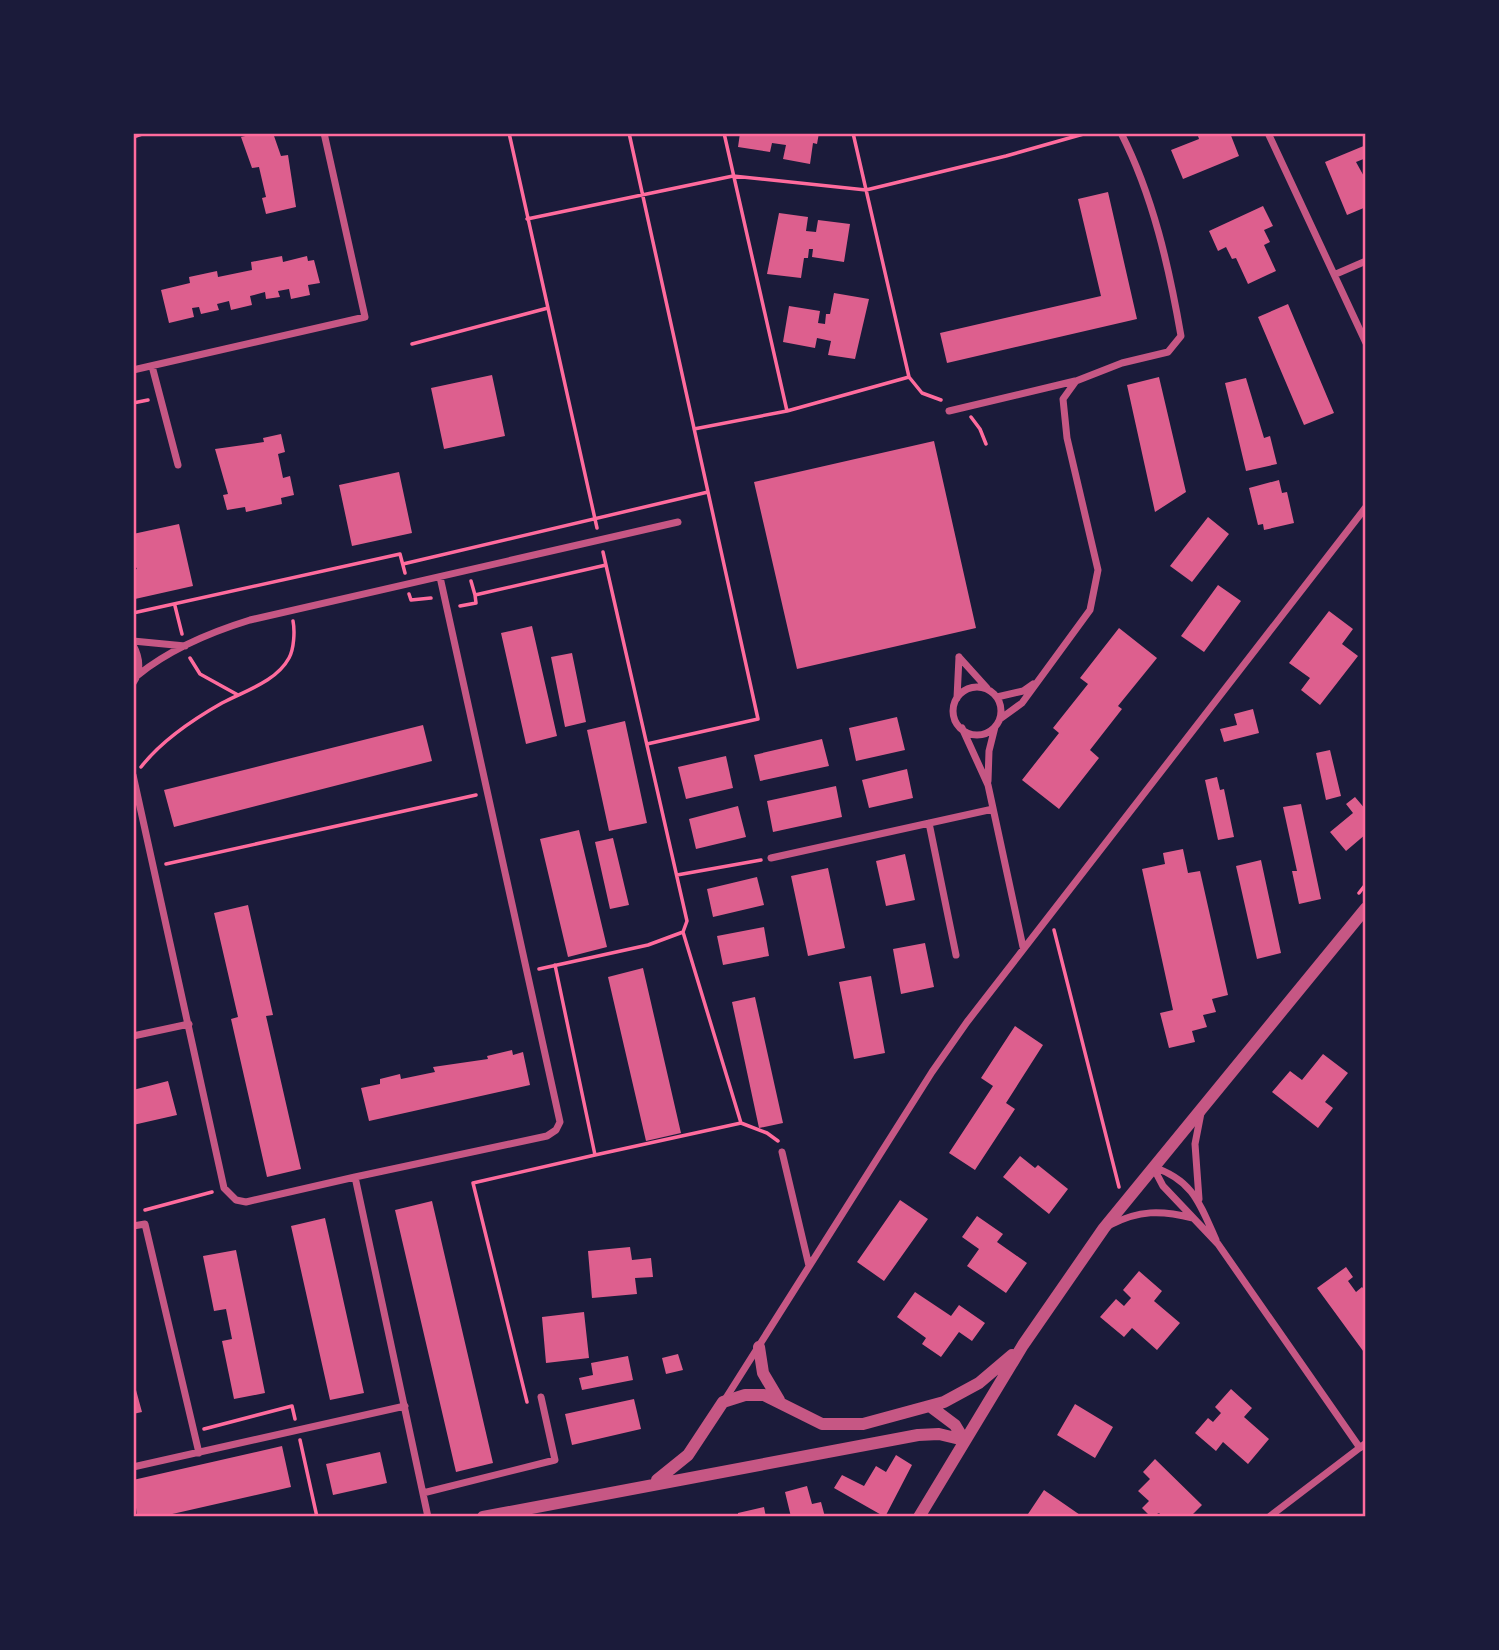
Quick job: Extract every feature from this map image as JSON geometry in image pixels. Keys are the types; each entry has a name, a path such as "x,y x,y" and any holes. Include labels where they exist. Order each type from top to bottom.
{"street":[{"path":"133,370 365,317 324,133"},
{"path":"948,411 1076,381 1122,363 1168,352 1181,336 1172,280 1158,231 1135,159 1122,133"},
{"path":"1269,133 1366,343"},
{"path":"1336,274 1366,261"},
{"path":"152,366 178,465"},
{"path":"962,728 975,734 998,722 1022,702 1090,610 1098,570 1067,438 1063,399 1076,381"},
{"path":"648,1485 681,1464 759,1347 932,1072 1023,947 1366,507"},
{"path":"135,679 153,663 232,625 678,523"},
{"path":"133,776 224,1188 236,1200 246,1202 547,1136 556,1130 560,1122 559,1110 440,577"},
{"path":"135,679 138,655 133,643 186,646"},
{"path":"988,785 989,751 998,722 1000,704 997,697 959,657 960,677 954,715 988,785 1023,947"},
{"path":"997,697 1023,691 1039,679"},
{"path":"957,699 967,689 987,689"},
{"path":"771,858 993,809"},
{"path":"929,823 956,955"},
{"path":"919,1517 1023,1345 1104,1228 1366,908"},
{"path":"133,1036 189,1024"},
{"path":"1201,1206 1195,1144 1203,1104"},
{"path":"782,1152 809,1266"},
{"path":"1153,1167 1181,1179 1201,1206 1218,1244"},
{"path":"1153,1167 1163,1186 1218,1244 1363,1446 1269,1517"},
{"path":"355,1177 428,1517"},
{"path":"1104,1228 1140,1212 1163,1211 1193,1219"},
{"path":"133,1226 145,1224 200,1453"},
{"path":"723,1402 755,1395 779,1401 813,1420 844,1426 930,1407 978,1383 1023,1345"},
{"path":"759,1347 763,1373 779,1401"},
{"path":"423,1493 555,1460 541,1397"},
{"path":"133,1468 405,1406"},
{"path":"930,1407 955,1424 964,1440"},
{"path":"483,1517 929,1434 964,1440"}],"path":[{"path":"133,137 145,133"},
{"path":"629,133 758,719 648,744"},
{"path":"724,133 787,411"},
{"path":"853,133 909,377 922,393 963,407 980,429 986,444"},
{"path":"527,219 733,176 866,190 1087,133"},
{"path":"412,344 548,308"},
{"path":"694,429 787,411 909,377"},
{"path":"403,564 709,492"},
{"path":"133,613 400,554 411,600 429,596 435,611 476,603 475,596 606,565"},
{"path":"174,606 192,664 200,674 239,695"},
{"path":"133,776 150,755 179,730 266,682 289,659 295,629 290,611"},
{"path":"153,867 488,792"},
{"path":"677,875 771,858"},
{"path":"1049,913 1125,1202"},
{"path":"528,971 648,945 683,932 741,1123"},
{"path":"555,965 595,1155"},
{"path":"529,1410 473,1183 741,1123 767,1133 780,1143 782,1152"},
{"path":"145,1224 142,1211 224,1188"}],"building":[{"path":"273,133 281,156 288,155 296,207 266,214 262,198 266,197 259,167 252,168 241,137"},
{"path":"740,133 819,133 817,144 813,143 810,164 783,159 786,145 772,143 770,152 738,147"},
{"path":"1197,133 1230,133 1239,156 1183,179 1171,150 1199,139"},
{"path":"1366,145 1366,158 1356,162 1366,180 1366,207 1347,215 1325,162"},
{"path":"1108,192 1137,319 947,363 940,333 1101,296 1078,199"},
{"path":"1263,206 1273,226 1264,230 1270,242 1264,245 1276,271 1248,284 1236,258 1232,259 1226,247 1218,251 1209,231"},
{"path":"779,213 808,217 806,231 816,232 818,220 850,224 844,262 812,257 813,249 809,249 808,258 804,258 801,278 767,274"},
{"path":"282,256 283,262 307,256 308,261 314,260 320,283 308,285 310,295 291,299 289,289 278,291 280,297 266,299 265,292 250,296 252,305 231,310 229,301 217,304 219,310 201,314 199,307 192,308 194,317 169,323 161,290 190,283 189,277 217,271 218,277 252,270 251,262"},
{"path":"834,293 869,299 855,359 828,355 831,341 817,338 815,348 783,342 789,306 820,311 818,323 825,324"},
{"path":"1288,304 1334,413 1304,425 1258,317"},
{"path":"492,375 505,436 444,449 431,388"},
{"path":"1159,377 1186,492 1155,512 1127,385"},
{"path":"1246,378 1264,438 1270,436 1277,464 1246,471 1225,383"},
{"path":"281,434 285,452 278,454 283,478 290,476 294,495 281,498 282,504 246,512 245,507 227,510 223,495 228,494 215,449 264,442 263,438"},
{"path":"934,441 976,628 797,669 754,482"},
{"path":"399,472 412,533 352,546 339,485"},
{"path":"1279,480 1282,493 1287,492 1294,523 1264,530 1263,524 1258,525 1249,488"},
{"path":"1208,517 1229,534 1192,582 1170,566"},
{"path":"179,524 193,586 135,599 133,570 137,569 133,562 133,534"},
{"path":"1218,585 1241,601 1204,652 1181,636"},
{"path":"1329,611 1353,629 1342,644 1358,656 1320,705 1301,690 1310,678 1289,663"},
{"path":"532,626 557,736 526,744 501,633"},
{"path":"1119,628 1157,658 1118,706 1122,709 1090,750 1099,758 1059,809 1022,780 1059,733 1053,728 1088,684 1080,678"},
{"path":"572,653 586,722 565,727 551,657"},
{"path":"1253,709 1259,733 1224,742 1220,729 1237,725 1234,714"},
{"path":"897,717 905,750 856,761 849,728"},
{"path":"625,721 647,823 609,831 587,730"},
{"path":"423,725 432,761 174,827 164,790"},
{"path":"822,739 829,766 760,781 754,755"},
{"path":"1330,750 1341,796 1326,800 1316,753"},
{"path":"726,756 733,788 686,799 678,767"},
{"path":"907,769 913,798 869,808 862,780"},
{"path":"1217,777 1220,790 1224,789 1234,837 1218,840 1205,780"},
{"path":"836,786 842,817 773,832 767,801"},
{"path":"1355,797 1366,810 1366,834 1346,851 1330,832 1353,813 1346,804"},
{"path":"1301,804 1321,899 1299,904 1292,871 1297,871 1283,807"},
{"path":"738,806 746,837 696,849 689,819"},
{"path":"579,830 607,947 568,957 540,839"},
{"path":"613,838 629,905 610,909 595,842"},
{"path":"1183,849 1188,873 1200,871 1228,995 1212,999 1216,1012 1203,1015 1207,1027 1192,1031 1195,1042 1169,1048 1160,1013 1173,1010 1142,869 1165,864 1163,853"},
{"path":"905,854 915,900 886,906 876,861"},
{"path":"1261,860 1281,953 1257,959 1236,866"},
{"path":"828,868 845,948 808,956 791,876"},
{"path":"757,877 764,905 713,917 707,889"},
{"path":"248,905 273,1015 266,1016 301,1169 267,1177 231,1019 238,1017 214,913"},
{"path":"764,927 769,956 723,965 717,936"},
{"path":"925,943 934,987 901,994 893,949"},
{"path":"643,968 681,1133 646,1141 608,977"},
{"path":"871,976 885,1053 854,1059 839,982"},
{"path":"755,997 783,1123 759,1128 732,1002"},
{"path":"1015,1026 1043,1045 1006,1103 1015,1109 975,1170 949,1153 993,1086 981,1078"},
{"path":"512,1050 513,1055 523,1052 530,1085 369,1121 361,1088 380,1084 380,1079 400,1074 401,1079 435,1072 433,1067 488,1059 487,1056"},
{"path":"1323,1054 1348,1073 1325,1102 1333,1108 1318,1128 1272,1092 1290,1071 1302,1080"},
{"path":"168,1081 177,1115 133,1125 133,1090"},
{"path":"1020,1156 1035,1168 1038,1165 1068,1189 1049,1214 1003,1177"},
{"path":"900,1200 928,1219 884,1281 857,1262"},
{"path":"432,1201 493,1463 456,1472 395,1210"},
{"path":"977,1216 1003,1234 997,1242 1027,1263 1006,1293 967,1266 979,1249 962,1237"},
{"path":"325,1218 364,1393 330,1400 291,1226"},
{"path":"630,1247 632,1260 651,1258 653,1277 635,1278 637,1294 592,1298 588,1251"},
{"path":"236,1250 265,1393 234,1399 222,1341 232,1339 226,1309 214,1311 203,1256"},
{"path":"1346,1267 1353,1277 1348,1281 1356,1292 1362,1287 1366,1292 1366,1355 1317,1288"},
{"path":"1139,1271 1162,1291 1154,1301 1180,1323 1157,1350 1132,1328 1124,1337 1100,1317 1116,1299 1124,1306 1131,1298 1123,1290"},
{"path":"915,1292 951,1316 959,1305 985,1323 972,1341 959,1332 941,1357 922,1344 926,1338 897,1317"},
{"path":"584,1312 589,1358 546,1363 542,1317"},
{"path":"678,1354 683,1370 666,1374 662,1358"},
{"path":"628,1356 633,1380 582,1390 579,1378 593,1375 591,1363"},
{"path":"133,1379 142,1412 133,1414"},
{"path":"1231,1389 1252,1408 1244,1417 1269,1439 1248,1464 1223,1442 1216,1451 1195,1433 1208,1418 1213,1422 1221,1413 1215,1407"},
{"path":"634,1399 641,1429 572,1445 565,1414"},
{"path":"1075,1404 1113,1427 1095,1458 1057,1435"},
{"path":"282,1446 291,1487 159,1517 137,1517 133,1480"},
{"path":"380,1452 387,1483 333,1495 326,1464"},
{"path":"896,1455 912,1465 885,1517 834,1488 842,1475 864,1486 876,1466 886,1472"},
{"path":"1155,1459 1202,1505 1190,1517 1163,1517 1159,1513 1151,1517 1142,1508 1149,1501 1138,1491 1150,1479 1143,1472"},
{"path":"807,1486 812,1504 821,1502 825,1517 791,1517 785,1492"},
{"path":"1044,1490 1083,1517 1026,1517"},
{"path":"764,1507 766,1517 738,1517 738,1513"}]}
